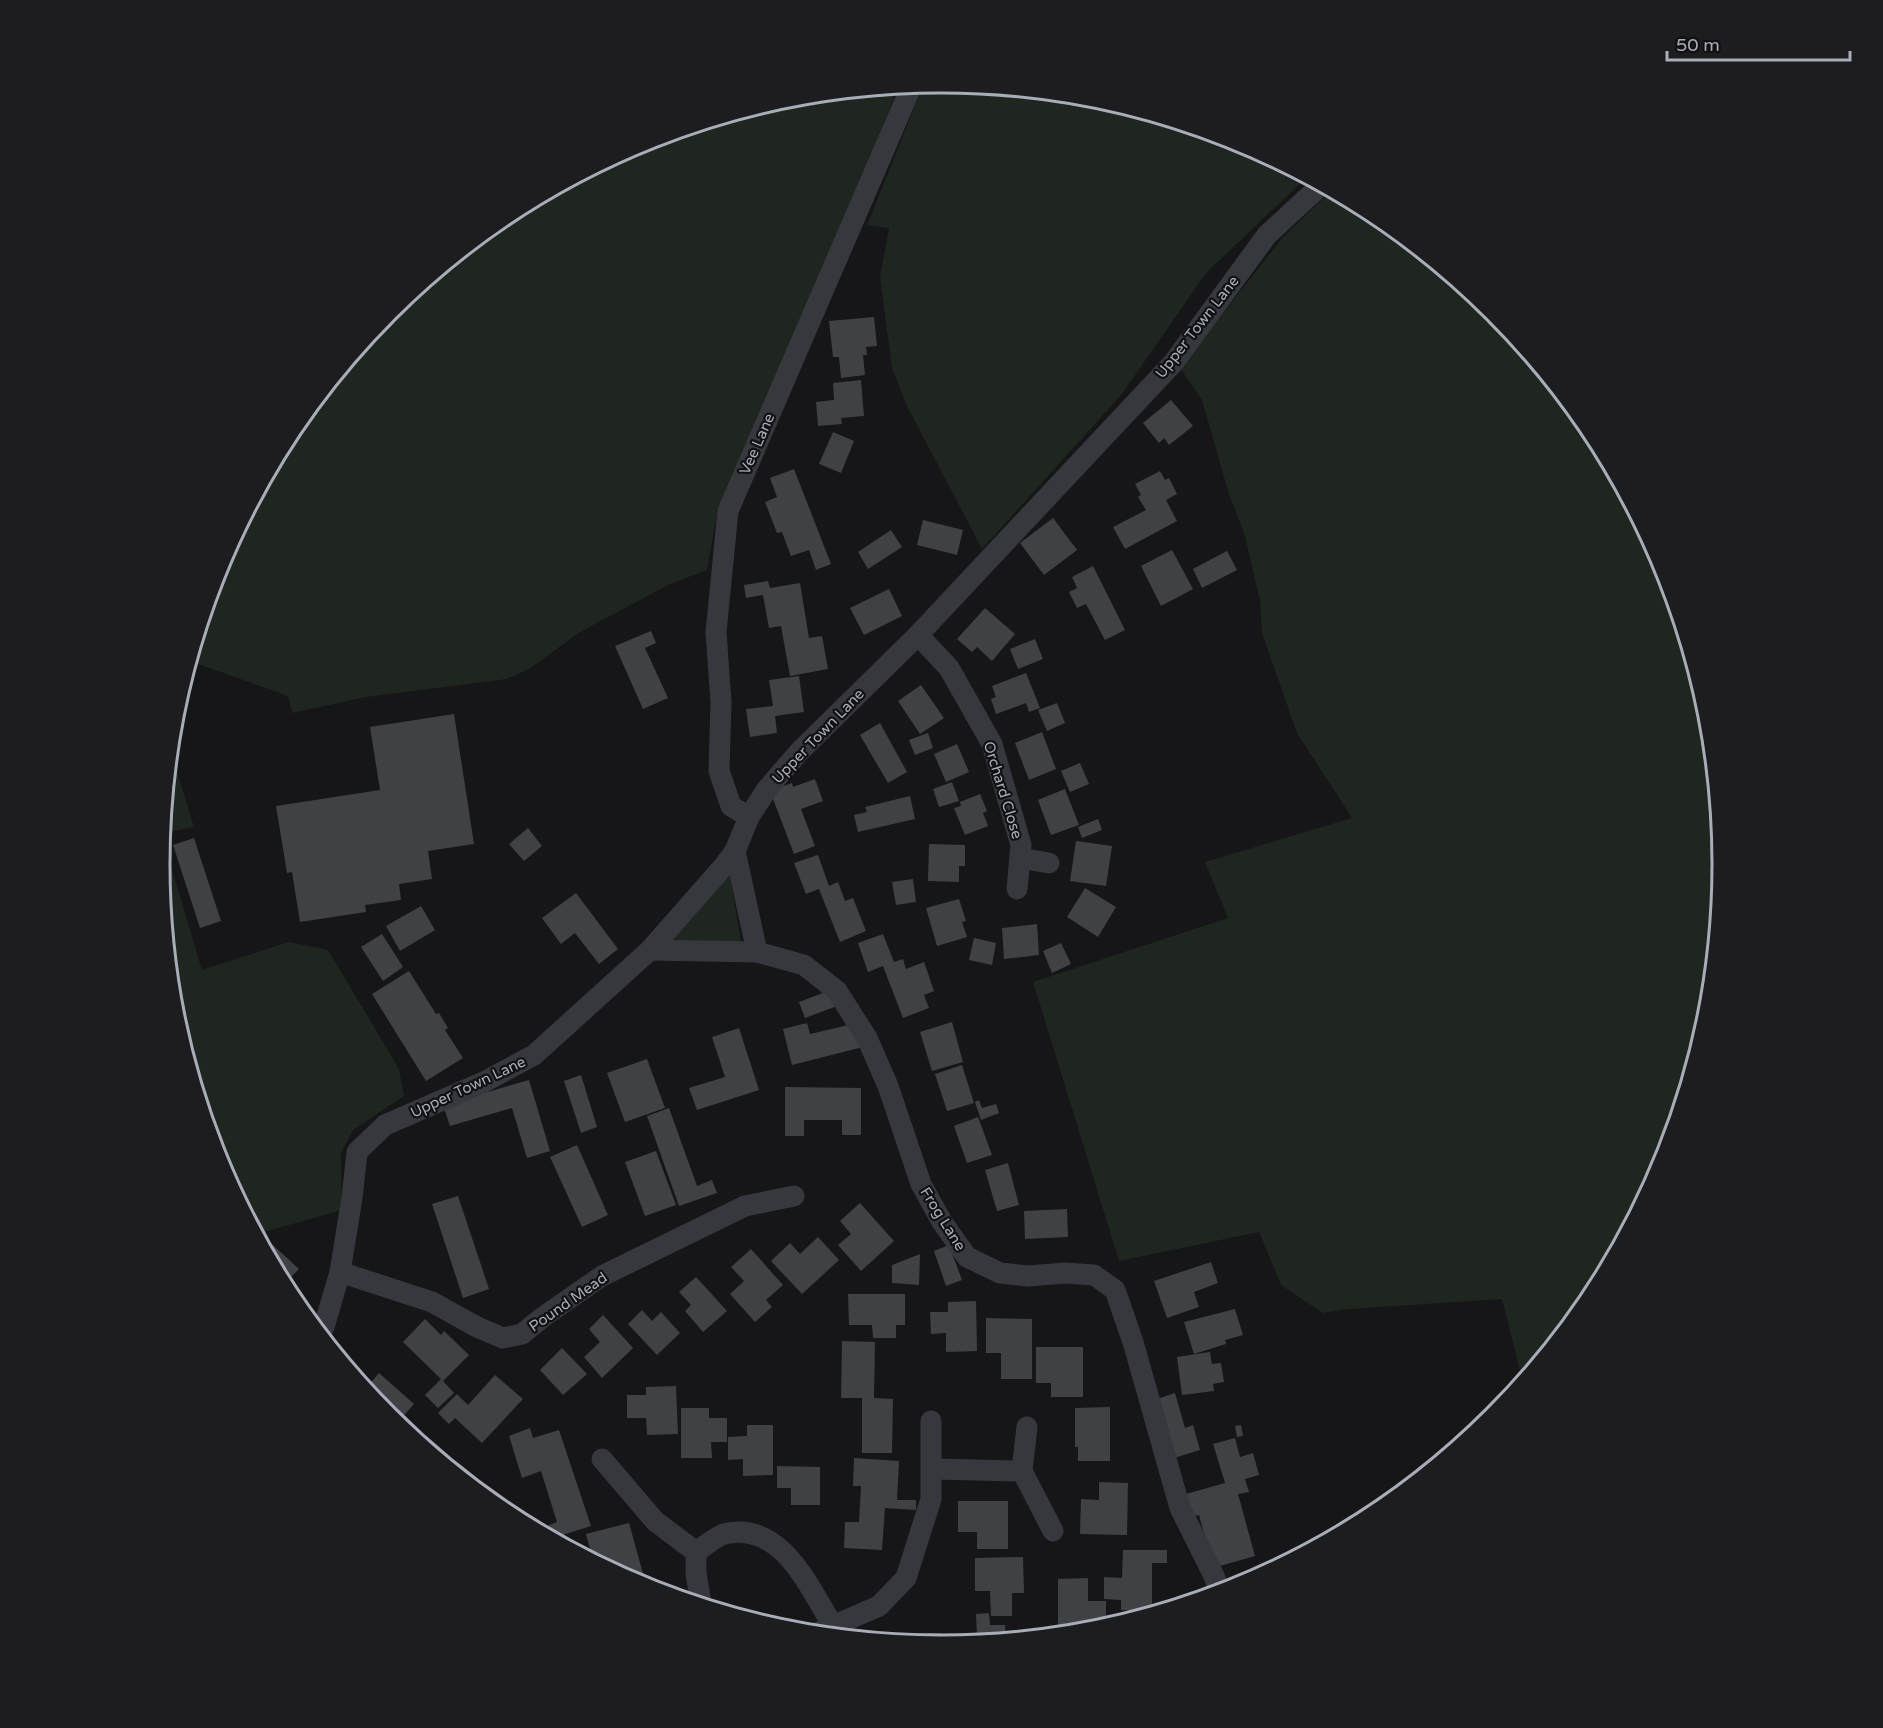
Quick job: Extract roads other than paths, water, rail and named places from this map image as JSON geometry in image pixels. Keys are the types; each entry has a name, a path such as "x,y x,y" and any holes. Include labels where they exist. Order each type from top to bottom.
{"street":[{"name":"Vee Lane","path":"749,818 731,806 719,771 721,702 716,632 728,511 908,94"},
{"name":"Upper Town Lane","path":"324,1325 340,1272 357,1152 385,1125 484,1082 534,1055 650,950 735,851 749,818 767,789 800,752 918,635 1174,362 1267,235 1316,190"},
{"name":"Orchard Close","path":"918,635 949,668 992,744 1021,845 1017,889"},
{"path":"735,851 757,952"},
{"name":"Orchard Close","path":"1020,858 1049,863"},
{"name":"Frog Lane","path":"650,950 757,952 804,965 837,991 867,1038 888,1086 921,1184 942,1222 968,1257 1000,1273 1028,1276 1065,1273 1094,1275 1115,1290 1133,1342 1180,1508 1217,1584"},
{"name":"Pound Mead","path":"340,1272 432,1302 477,1327 503,1338 522,1334 602,1276 745,1206 794,1196"},
{"path":"831,1626 879,1606 906,1578 931,1498 931,1421"},
{"path":"1027,1427 1022,1471 1053,1531"},
{"path":"602,1458 656,1521 696,1551"},
{"path":"932,1469 1022,1471"},
{"path":"696,1551 723,1534 752,1533 773,1543 794,1560 823,1625"},
{"path":"696,1551 699,1596"}]}
